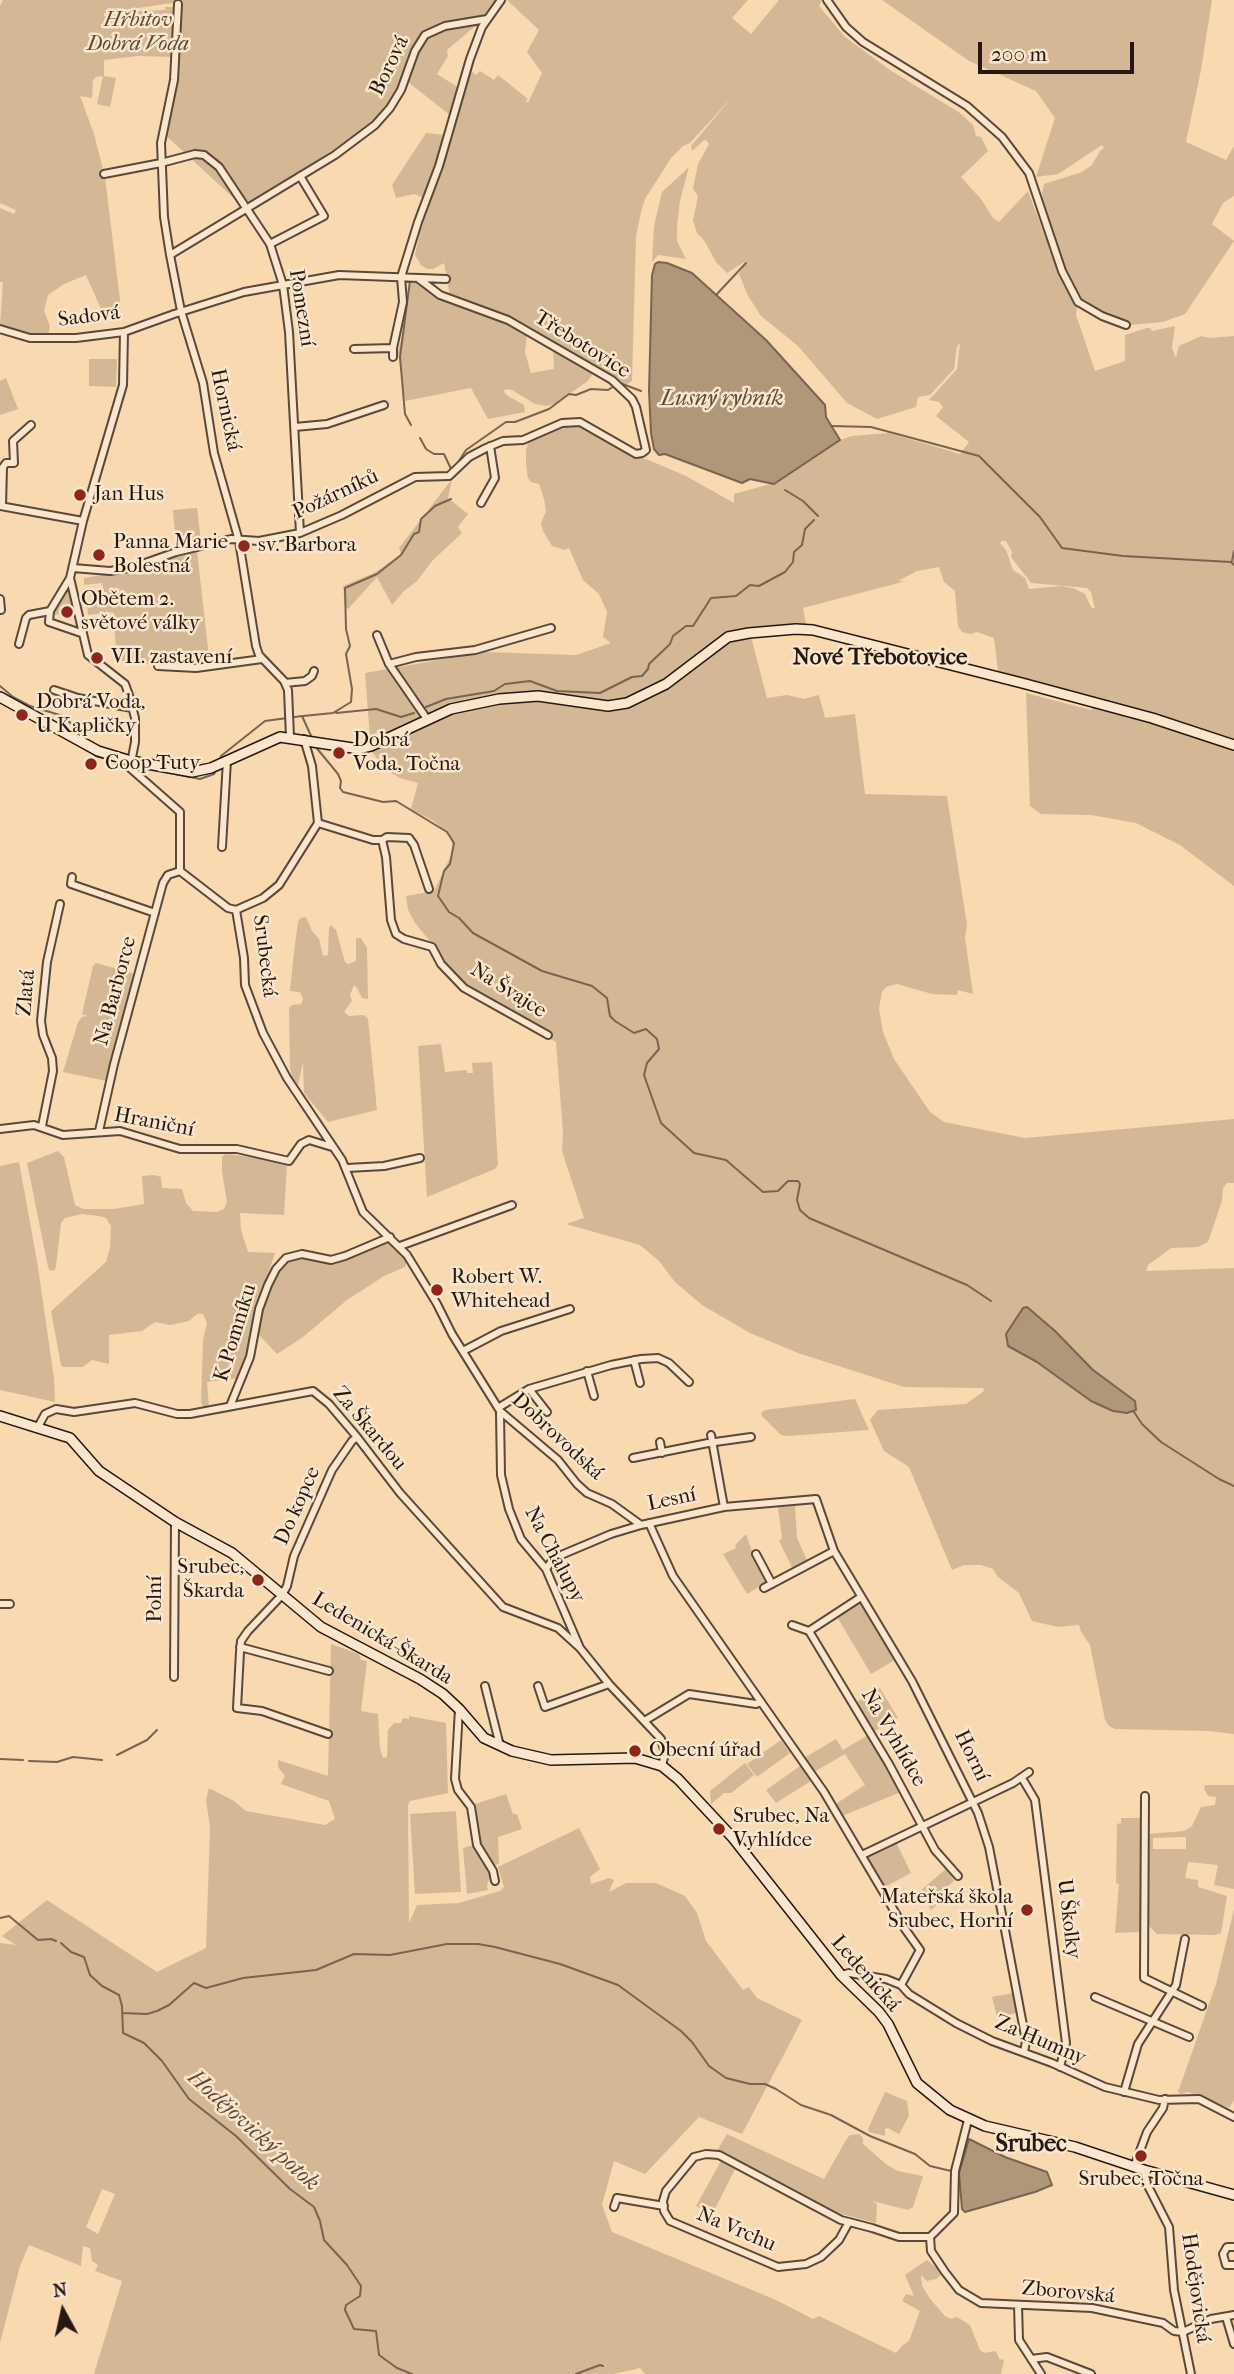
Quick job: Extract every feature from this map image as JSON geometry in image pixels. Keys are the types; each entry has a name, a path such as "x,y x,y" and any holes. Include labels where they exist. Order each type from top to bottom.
{"main road":[{"path":"0,698 84,745 130,764 192,772 211,768 274,738 290,737 359,749 451,709 499,699 538,696 608,706 627,703 666,684 727,637 796,629 814,630 1022,683 1152,718 1234,745"},
{"name":"Ledenická-Škarda","path":"0,1416 69,1438 99,1471 175,1521 232,1553 321,1627 421,1679 460,1709 484,1738 524,1755 551,1760 635,1758 662,1766"},
{"name":"Ledenická","path":"662,1766 678,1779 733,1838 841,1975 888,2024 916,2083 950,2110 996,2130 1075,2147 1234,2195"}],"street":[{"path":"393,357 403,302 401,277 439,166 470,59 487,19 501,0"},
{"path":"827,0 846,27 863,42 967,106 1002,137 1029,173 1062,271 1078,302 1102,316 1126,325"},
{"name":"Hornická","path":"178,4 174,80 161,143 164,217 181,311 203,383 215,453 239,541 258,655 285,683"},
{"name":"Borová","path":"170,255 335,155 375,125 401,90 415,51 425,35 445,26 487,19"},
{"name":"Pomezní","path":"161,163 195,154 204,155 219,167 270,244 284,285 300,533"},
{"path":"104,174 161,163"},
{"path":"270,244 324,216 300,176"},
{"name":"Sadová","path":"0,329 30,338 51,339 124,332 244,292 339,275 446,279"},
{"name":"Třebotovice","path":"419,279 440,295 508,320 612,380 632,399 646,447 644,452 636,454 580,422 562,423 523,440 503,441 488,447"},
{"path":"81,633 49,622 50,611 70,578 83,521 123,385 124,332"},
{"path":"354,349 393,348"},
{"path":"295,427 327,424 384,405"},
{"path":"31,425 13,441 14,463 6,463 3,467 1,506 83,521"},
{"path":"481,503 495,478 494,458 488,447"},
{"name":"Požárníků","path":"73,568 110,571 134,568 176,552 231,539 259,541 300,533 342,515 415,477 449,476 469,457 488,447"},
{"path":"70,578 88,655 125,684 132,708 135,742 130,764 155,792 178,809 180,871 228,908 236,910"},
{"path":"0,599 1,610"},
{"path":"19,645 26,618 50,611"},
{"path":"389,664 416,657 475,650 551,628"},
{"path":"377,635 389,664 427,719"},
{"path":"158,666 197,668 262,659"},
{"path":"290,737 288,690 285,683 305,681 314,671"},
{"path":"54,690 78,698 132,708"},
{"path":"305,740 312,766 318,823 373,840 387,837 410,838 429,889"},
{"path":"222,847 225,761"},
{"name":"Srubecká","path":"287,1078 263,1034 248,997 236,910 263,898 279,884 318,823"},
{"name":"Na Švajce","path":"382,840 391,920 396,934 432,947 441,964 464,988 548,1035"},
{"name":"Na Barborce","path":"99,1131 114,1064 163,883 168,875 180,871"},
{"path":"72,877 71,884 155,913"},
{"name":"Zlatá","path":"42,1126 54,1071 41,1021 47,962 60,904"},
{"name":"Dobrovodská","path":"287,1078 347,1168 363,1212 400,1246 421,1276 499,1410 558,1460 587,1493 612,1504 641,1525"},
{"name":"Hraniční","path":"0,1129 34,1125 63,1136 99,1131 128,1133 180,1149 237,1149 289,1161 301,1144 309,1140 334,1148"},
{"path":"347,1168 384,1166 420,1158"},
{"path":"400,1246 512,1205"},
{"name":"K Pomníku","path":"230,1406 250,1357 259,1309 268,1285 276,1269 286,1258 302,1254 331,1260 390,1237"},
{"path":"463,1351 500,1331 570,1309"},
{"path":"499,1410 529,1389 634,1360 658,1358 669,1363 689,1382"},
{"path":"634,1360 639,1383"},
{"path":"587,1371 594,1396"},
{"path":"529,1389 547,1412"},
{"name":"Za Škardou","path":"38,1427 45,1414 56,1409 74,1412 135,1403 177,1414 313,1391 329,1404 400,1493 503,1607 558,1628 580,1648"},
{"name":"Na Chalupy","path":"499,1410 501,1475 509,1508 521,1538 546,1569 580,1648 609,1684 646,1720 661,1739 665,1753 662,1766"},
{"name":"Do kopce","path":"282,1595 295,1556 332,1470 352,1441 358,1437"},
{"path":"633,1458 711,1439 751,1437"},
{"path":"711,1439 724,1507"},
{"path":"660,1442 662,1453"},
{"name":"Lesní","path":"546,1569 554,1558 611,1534 641,1525 724,1507 816,1499"},
{"name":"Horní","path":"816,1499 834,1551 912,1681 974,1802 989,1847 1026,2040 1024,2052"},
{"name":"Polní","path":"174,1677 175,1521"},
{"path":"649,1523 673,1576 824,1791 920,1950 901,1985"},
{"path":"764,1588 834,1551"},
{"path":"756,1554 772,1584"},
{"path":"282,1595 247,1631 240,1647 234,1709 253,1709 325,1733 325,1722"},
{"path":"792,1625 809,1630 860,1597"},
{"path":"0,1604 10,1604"},
{"name":"Na Vyhlídce","path":"809,1630 889,1764 935,1850 958,1876"},
{"path":"240,1647 329,1671"},
{"path":"538,1686 544,1707 609,1684"},
{"path":"485,1686 500,1746"},
{"path":"646,1720 689,1694 756,1704 761,1702"},
{"path":"460,1709 455,1779 458,1790 471,1807 477,1845 493,1871 495,1881"},
{"path":"862,1855 974,1802 1029,1772"},
{"name":"U Školky","path":"1022,1778 1035,1800 1066,2043 1060,2067"},
{"path":"1145,1796 1144,1978 1202,2006"},
{"path":"1124,2092 1138,2044 1176,1985 1185,1939"},
{"name":"Za Humny","path":"841,1975 849,1973 886,1979 901,1985 909,1994 956,2023 992,2041 1105,2087 1152,2099 1199,2099 1234,2117"},
{"path":"1095,1997 1189,2038"},
{"path":"1134,2167 1147,2132 1163,2108 1165,2099"},
{"path":"614,2207 617,2198 664,2206 667,2191 694,2157 719,2155 804,2202 849,2222 899,2237 930,2237 954,2213 956,2171 968,2120"},
{"name":"Hodějovická","path":"1144,2170 1147,2184 1169,2227 1174,2290 1191,2374"},
{"name":"Na Vrchu","path":"664,2206 670,2221 778,2267 806,2264 821,2257 839,2240 849,2222"},
{"name":"Zborovská","path":"930,2237 931,2251 944,2272 967,2296 981,2303 1092,2308 1163,2323 1174,2331 1183,2332"},
{"path":"1234,2247 1227,2246 1223,2254 1226,2265 1234,2265"},
{"path":"1017,2305 1019,2340 1041,2374"},
{"path":"1183,2332 1211,2319 1234,2315"},
{"path":"1226,2317 1234,2344"},
{"path":"1031,2359 1047,2357 1091,2374"}],"green space":[{"name":"Hřbitov Dobrá Voda","path":"3,0 506,0 447,50 448,56 437,74 459,88 451,116 408,82 389,112 264,196 242,206 159,129 179,64 179,2 104,13 104,16 173,7 173,57 138,56 104,60 104,76 116,78 110,107 97,104 103,76 93,80 92,98 80,96 94,134 105,177 120,300 120,322 119,309 101,309 86,275 64,284 48,295 44,311 50,326 48,336 12,330 0,325 3,282 0,282 0,208 14,214 16,210 0,203 0,6"},
{"path":"507,0 748,0 732,18 751,34 779,0 822,0 819,6 845,37 890,70 960,113 973,125 976,136 981,137 988,151 961,177 981,199 993,218 999,222 1028,191 1057,268 1077,306 1076,315 1095,371 1125,361 1125,335 1147,328 1152,331 1175,326 1172,348 1176,358 1179,346 1201,336 1234,336 1234,886 1180,845 1136,823 1091,815 1041,814 1030,806 1026,693 1091,710 1099,699 998,671 994,638 977,632 962,632 958,626 955,591 944,582 939,567 917,571 898,581 906,581 803,608 806,625 749,629 767,698 787,695 804,699 819,695 825,718 855,714 865,794 947,796 967,925 965,938 973,994 958,990 957,995 932,994 897,984 886,987 882,992 879,1008 883,1032 894,1059 930,1112 944,1122 1025,1138 1234,1119 1234,1183 1227,1183 1223,1188 1222,1201 1208,1242 1198,1247 1171,1248 1148,1265 1146,1271 1234,1268 1234,1734 1115,1729 1109,1726 1105,1720 1090,1645 1079,1625 1058,1627 1032,1621 1019,1593 998,1577 993,1569 981,1565 964,1565 952,1570 909,1467 884,1451 870,1420 878,1410 966,1404 984,1391 983,1388 904,1387 798,1353 750,1333 702,1305 675,1282 659,1261 640,1245 566,1224 584,1218 562,1151 556,1042 505,1015 475,995 440,959 408,910 406,896 434,891 454,849 449,835 435,822 411,809 418,783 388,771 371,751 365,673 484,652 576,655 611,643 603,637 607,612 599,594 583,580 569,548 564,550 552,546 543,531 541,523 546,511 544,499 539,484 528,478 526,465 529,440 567,424 574,424 589,429 631,454 686,476 734,503 734,494 778,482 840,440 852,436 889,433 960,454 969,442 936,416 943,407 939,402 929,400 957,369 960,343 957,346 954,369 930,395 918,397 916,407 877,419 847,403 798,346 761,316 748,296 739,274 746,261 727,273 716,262 697,233 693,220 698,196 693,189 698,164 709,144 706,140 703,141 692,151 691,146 733,96 690,143 671,158 645,199 636,236 632,381 621,383 488,310 486,306 483,308 450,296 444,263 427,269 415,255 471,71 476,75 480,71 494,80 498,75 528,99 528,103 542,73 527,52 539,30","holes":["1006,541 1012,552 1011,557 1031,583 1087,588 1091,592 1095,609 1091,607 1085,594 1073,588 1061,586 1029,589 1025,578 1013,570 1006,550 1000,543","1027,1307 1093,1370 1135,1402 1105,1408 1037,1362 1008,1346 1006,1334 1023,1308"]},
{"path":"882,0 1212,0 1186,142 1226,160 1234,146 1234,196 1223,203 1212,224 1234,241 1185,314 1163,322 1130,325 1094,309 1082,300 1062,267 1047,223 1042,194 1044,184 1082,172 1092,165 1104,148 1102,145 1058,174 1036,177 1055,118 1036,91 969,61"},
{"path":"426,133 445,135 425,198 414,194 396,198 392,185"},
{"path":"689,167 677,226 677,241 686,259 658,255 652,262 654,226 662,192"},
{"path":"411,281 420,283 449,302 507,323 527,334 525,352 531,373 554,369 553,348 592,372 592,375 588,381 556,403 547,406 535,404 512,390 505,389 504,392 508,396 524,405 525,412 488,419 471,388 405,401 398,352 406,320"},
{"path":"89,359 117,359 116,387 89,386"},
{"path":"6,378 18,409 0,415 0,381"},
{"path":"452,479 448,498 468,514 458,527 462,533 392,605 377,577 348,609 345,607 343,586 376,572 401,554 399,548"},
{"path":"197,508 201,542 176,545 173,510"},
{"path":"197,551 209,657 203,665 139,664 117,660 113,612 88,615 87,603 105,601 107,592 104,592 102,583 84,585 84,578 133,570"},
{"path":"67,588 70,589 75,613 52,615"},
{"path":"306,917 319,939 323,956 328,955 331,925 336,930 345,962 348,964 356,961 356,938 361,938 367,948 368,999 362,998 354,985 350,995 352,1001 344,1012 349,1016 364,1015 368,1019 377,1110 328,1122 304,1093 303,1062 298,1085 292,1077 290,1067 289,1008 301,1004 303,999 300,992 290,991 294,952 298,922 300,918"},
{"path":"96,963 135,974 107,1081 63,1072 78,1022 87,1016 82,1014"},
{"path":"441,1044 445,1072 467,1070 467,1073 473,1073 472,1063 492,1062 498,1165 495,1169 427,1197 418,1046"},
{"path":"58,1151 64,1157 75,1205 83,1209 114,1209 144,1204 142,1176 154,1175 161,1177 162,1188 182,1189 186,1203 193,1211 217,1212 224,1209 227,1202 222,1172 222,1157 225,1154 260,1158 287,1165 284,1215 240,1213 241,1230 248,1252 275,1253 256,1309 249,1350 239,1378 207,1382 209,1407 205,1410 201,1402 203,1340 207,1323 203,1314 197,1314 189,1321 170,1325 155,1322 142,1331 109,1335 109,1364 92,1360 83,1367 61,1365 51,1311 106,1262 111,1226 106,1218 99,1216 82,1214 65,1218 61,1223 55,1270 50,1271 27,1163"},
{"path":"19,1162 37,1261 55,1402 0,1390 0,1166"},
{"path":"386,1240 392,1242 407,1262 405,1267 384,1276 347,1300 303,1337 277,1354 258,1334 265,1296 279,1269 287,1262 303,1257 326,1261"},
{"path":"855,1399 869,1430 781,1435 761,1413 765,1410"},
{"path":"795,1506 797,1538 807,1560 793,1569 779,1541 782,1538 778,1507"},
{"path":"746,1534 767,1582 747,1594 723,1554 736,1548 735,1545"},
{"path":"855,1603 861,1604 895,1660 871,1674 836,1615"},
{"path":"331,1644 359,1654 361,1660 367,1661 361,1711 378,1714 383,1758 387,1757 388,1730 394,1723 401,1723 403,1718 409,1719 409,1716 446,1723 448,1793 410,1801 408,1805 409,1923 417,1905 459,1903 500,1891 504,1887 498,1867 579,1828 600,1869 590,1877 591,1884 609,1878 614,1880 609,1892 626,1883 656,1883 685,1896 697,1913 706,1941 743,1990 749,1987 757,1998 802,2020 742,2134 699,2117 645,2174 614,2161 602,2205 612,2232 776,2300 813,2319 819,2316 896,2353 909,2341 920,2311 902,2301 906,2294 914,2296 905,2275 927,2260 943,2273 936,2279 927,2281 921,2275 922,2286 931,2300 945,2316 951,2319 957,2317 970,2325 980,2350 984,2353 996,2351 999,2359 1004,2360 1001,2374 645,2374 640,2368 613,2374 94,2374 122,2281 95,2271 98,2265 92,2261 90,2248 83,2246 81,2266 29,2245 20,2266 0,2343 0,1943 16,1945 2,1936 47,1900 157,1972 206,1948 210,1827 206,1800 209,1788 234,1801 246,1811 325,1825 335,1819 329,1801 281,1784 285,1776 278,1767 278,1760 328,1776","holes":["102,2189 115,2194 98,2234 86,2227"]},
{"path":"880,1688 898,1718 873,1732 855,1703"},
{"path":"868,1735 901,1792 842,1816 834,1805 865,1785 845,1754 814,1772 804,1758 836,1739 843,1750"},
{"path":"781,1740 790,1753 757,1777 747,1764"},
{"path":"745,1763 754,1775 711,1804 710,1791"},
{"path":"800,1766 811,1781 776,1803 766,1790"},
{"path":"1205,1785 1234,1785 1234,1889 1214,1885 1218,1865 1188,1862 1185,1878 1198,1880 1198,1887 1227,1896 1221,1933 1157,1934 1148,1925 1147,1834 1184,1831 1192,1826 1201,1807 1215,1805 1216,1797 1208,1796","holes":["1186,1837 1186,1849 1153,1849 1153,1838"]},
{"path":"506,1794 522,1829 498,1837 499,1864 494,1865 480,1845 475,1804"},
{"path":"456,1811 461,1892 415,1894 410,1814"},
{"path":"1121,1818 1141,1818 1142,1929 1139,1932 1115,1933 1119,1884 1116,1883 1117,1824 1121,1823"},
{"path":"895,1840 911,1873 883,1888 866,1856"},
{"path":"473,1845 492,1873 487,1885 488,1890 467,1894 463,1848"},
{"path":"947,1868 954,1881 941,1892 943,1899 931,1910 920,1891"},
{"path":"1234,1909 1234,2100 1229,2108 1188,2092 1178,2092 1216,1984"},
{"path":"1013,1993 1017,2013 997,2017 992,1997"},
{"path":"885,2092 907,2101 909,2116 899,2134 888,2128 885,2129 885,2136 869,2132 868,2129"},
{"path":"727,2134 824,2179 846,2140 850,2135 859,2134 863,2138 863,2144 887,2165 898,2171 923,2176 913,2207 908,2210 872,2201 877,2204 876,2223 838,2213 717,2151"},
{"path":"721,2161 735,2169 713,2213 696,2206"}],"water":[{"name":"Lusný rybník","path":"658,262 692,273 766,340 825,405 826,417 840,440 774,484 750,479 742,483 665,454 659,455 654,449 651,433 649,391 652,275"},
{"path":"1027,1307 1093,1370 1135,1401 1136,1410 1127,1413 1113,1411 1091,1401 1037,1362 1008,1346 1006,1334 1023,1308"},
{"path":"969,2139 1005,2157 1047,2172 1052,2185 965,2212 962,2209 959,2173"}],"waterway":[{"path":"716,295 746,263"},
{"path":"410,281 400,357 405,414 411,425"},
{"path":"620,383 641,391"},
{"path":"455,467 466,450 506,422 515,422 549,409 569,394 576,395 591,389 608,390 614,386"},
{"path":"831,426 871,427 979,456 1040,517 1062,548 1123,556 1231,562 1234,565"},
{"path":"420,438 426,449 434,454 444,454 452,471"},
{"path":"785,490 803,501 818,516"},
{"path":"303,716 333,713 351,702 352,689 346,654 350,646 346,629 345,588 377,574 401,555 414,534 419,532 421,519 435,506 451,499"},
{"path":"426,707 446,699 494,691 505,684 530,681 557,691 600,693 632,677 642,676 649,664 670,644 673,636 686,626 693,626 711,598 736,596 750,585 759,586 785,572 793,562 794,552 802,545 805,529 814,520"},
{"path":"1232,561 1234,551"},
{"path":"0,686 30,706 63,716 84,739"},
{"path":"336,713 376,709 401,717 414,713"},
{"path":"219,761 221,756 265,721 302,716 312,738"},
{"path":"315,746 338,774 343,792 383,802 396,801 447,832 454,843 450,864 444,871 438,896 449,912 473,933 542,971 592,986 607,998 610,1016 615,1021 634,1033 646,1029 657,1039 659,1049 647,1063 644,1075 661,1123 694,1153 726,1160 763,1192 778,1191 788,1181 798,1181 800,1184 797,1200 800,1210 809,1218 967,1285 991,1301"},
{"path":"93,753 95,756 123,763"},
{"path":"146,768 200,779 214,774 216,770"},
{"path":"1134,1412 1161,1442 1234,1486"},
{"path":"117,1755 147,1740 157,1730"},
{"path":"29,1761 57,1762 73,1757 102,1760"},
{"path":"0,1759 23,1760"},
{"name":"Hodějovický potok","path":"0,1918 9,1916 38,1940 56,1941"},
{"name":"Hodějovický potok","path":"61,1943 71,1952 84,1957 90,1975 102,1986 119,1995 123,2033 144,2043 162,2061 189,2099 236,2136 290,2189 314,2207 324,2240 347,2265 361,2286 360,2296 346,2305 345,2310 354,2329 376,2331 379,2355 397,2368 412,2374"},
{"path":"122,2013 147,2014 157,2011 169,2005 194,1983 206,1988 243,1978 316,1970 354,1954 390,1955 447,1944 495,1947 560,1964 618,1985 681,2031 709,2066 726,2078 750,2084 765,2084 801,2105 831,2115 870,2136 915,2154 930,2166 951,2171"},
{"name":"Hodějovický potok","path":"576,2374 603,2366"}],"place":[{"name":"Jan Hus","path":"80,495"},
{"name":"sv. Barbora","path":"244,546"},
{"name":"Panna Marie Bolestná","path":"99,555"},
{"name":"Obětem 2. světové války","path":"67,612"},
{"name":"VII. zastavení","path":"97,658"},
{"name":"Dobrá Voda, U Kapličky","path":"22,715"},
{"name":"Dobrá Voda, Točna","path":"339,753"},
{"name":"Coop Tuty","path":"91,764"},
{"name":"Robert W. Whitehead","path":"437,1290"},
{"name":"Srubec, Škarda","path":"258,1580"},
{"name":"Obecní úřad","path":"635,1751"},
{"name":"Srubec, Na Vyhlídce","path":"719,1829"},
{"name":"Mateřská škola Srubec, Horní","path":"1027,1910"},
{"name":"Srubec, Točna","path":"1141,2156"}],"district":[{"name":"Nové Třebotovice","path":"880,658"},
{"name":"Srubec","path":"1031,2145"}]}
